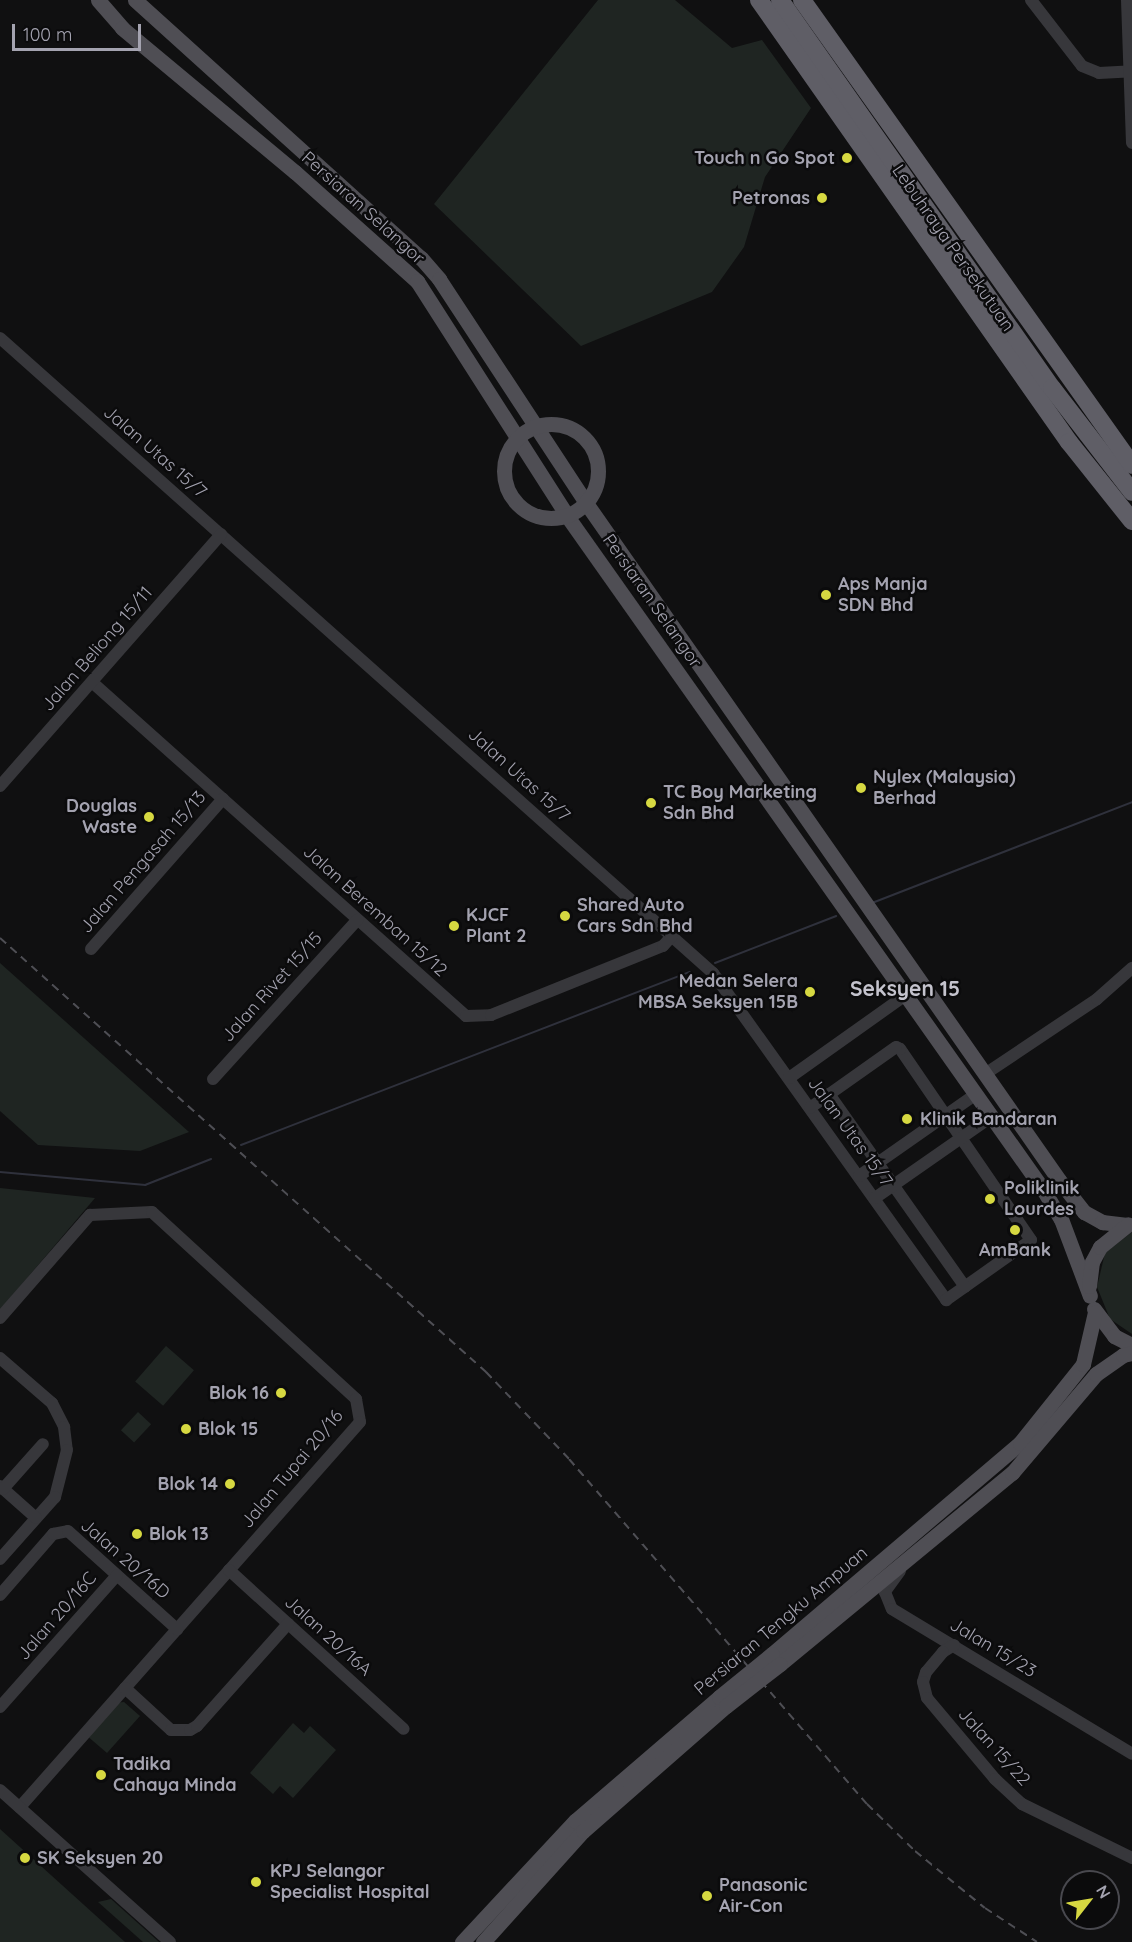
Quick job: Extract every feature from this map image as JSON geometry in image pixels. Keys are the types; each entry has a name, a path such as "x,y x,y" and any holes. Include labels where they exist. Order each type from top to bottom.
{"highway":[{"path":"759,0 1069,442 1132,521"},
{"name":"Lebuhraya Persekutuan","path":"780,0 1052,388 1131,491"},
{"name":"Lebuhraya Persekutuan","path":"802,0 1107,434 1132,465"},
{"path":"1107,434 1132,453"},
{"path":"1069,442 1104,475 1131,491"}],"main road":[{"name":"Persiaran Selangor","path":"98,0 122,28 295,172 417,281 567,516 1044,1191 1060,1219 1095,1312"},
{"name":"Persiaran Selangor","path":"135,0 421,258 586,503 1084,1212 1102,1222 1129,1223"},
{"path":"565,425 589,443 598,473 595,489 586,503 567,516 536,516 511,496 504,466 516,438 536,426 565,425"},
{"path":"1090,1296 1089,1278 1096,1254 1111,1234 1129,1223"},
{"path":"1095,1312 1114,1336 1132,1345"},
{"name":"Persiaran Tengku Ampuan","path":"776,1659 1020,1443 1083,1364 1095,1312"},
{"name":"Persiaran Tengku Ampuan","path":"462,1942 575,1821 776,1659 914,1554 1012,1473 1096,1374 1123,1355 1132,1353"},
{"name":"Persiaran Tengku Ampuan","path":"483,1942 583,1831 723,1702"}],"street":[{"path":"1031,0 1082,66 1099,74 1130,70"},
{"path":"1128,0 1132,144"},
{"name":"Jalan Utas 15/7","path":"0,338 713,973 946,1300 964,1287"},
{"name":"Jalan Beliong 15/11","path":"0,786 93,683 221,534"},
{"name":"Jalan Beremban 15/12","path":"93,683 466,1016 475,1018 491,1016 663,946 672,936"},
{"name":"Jalan Pengasah 15/13","path":"91,949 223,799"},
{"name":"Jalan Rivet 15/15","path":"213,1078 357,920"},
{"path":"985,1074 1097,999 1132,968"},
{"path":"789,1078 906,995"},
{"path":"810,1107 896,1047 962,1137 1031,1240 964,1287 829,1094"},
{"path":"859,1176 976,1094"},
{"path":"875,1198 992,1116"},
{"name":"Jalan Tupai 20/16","path":"0,1318 90,1215 152,1212 356,1399 360,1422 20,1807"},
{"path":"0,1358 52,1404 64,1427 67,1450 64,1473 55,1497 0,1559"},
{"path":"36,1518 1,1487 43,1444"},
{"name":"Jalan 20/16D","path":"0,1594 58,1531 68,1531 177,1629"},
{"name":"Jalan 15/23","path":"914,1554 885,1592 887,1603 1132,1754"},
{"name":"Jalan 20/16A","path":"229,1570 404,1729"},
{"name":"Jalan 20/16C","path":"0,1707 117,1575"},
{"path":"125,1688 171,1730 190,1730 197,1726 288,1624"},
{"name":"Jalan 15/22","path":"954,1645 933,1661 923,1682 927,1698 934,1707 995,1779 1022,1804 1082,1837 1132,1858"},
{"path":"0,1790 170,1942"}],"shaded area":[{"path":"598,0 675,0 732,48 762,40 811,108 765,177 744,247 712,292 581,346 434,204"},
{"path":"0,963 189,1132 140,1151 38,1145 0,1111"},
{"path":"0,1188 95,1198 0,1310"},
{"path":"1132,1232 1132,1334 1110,1319 1097,1287 1105,1253"},
{"path":"166,1346 194,1370 163,1406 135,1381"},
{"path":"138,1412 151,1424 134,1443 121,1430"},
{"path":"124,1702 140,1716 107,1753 86,1735 114,1703"},
{"path":"293,1723 304,1733 310,1726 336,1750 293,1798 280,1786 273,1794 250,1773"},
{"name":"SK Seksyen 20","path":"0,1829 125,1942 0,1942"},
{"path":"111,1899 159,1942 143,1942 98,1902"}],"waterway":[{"path":"872,903 1132,802"},
{"path":"715,963 836,916"},
{"path":"241,1145 690,972"},
{"path":"0,1172 145,1185 211,1159"}],"railway":[{"path":"0,938 486,1372 569,1459 867,1804 915,1851 985,1908 1037,1942"}],"place":[{"name":"Touch n Go Spot","path":"847,158"},
{"name":"Petronas","path":"822,198"},
{"name":"Aps Manja SDN Bhd","path":"826,595"},
{"name":"Nylex (Malaysia) Berhad","path":"861,788"},
{"name":"TC Boy Marketing Sdn Bhd","path":"651,803"},
{"name":"Douglas Waste","path":"149,817"},
{"name":"Shared Auto Cars Sdn Bhd","path":"565,916"},
{"name":"KJCF Plant 2","path":"454,926"},
{"name":"Medan Selera MBSA Seksyen 15B","path":"810,992"},
{"name":"Klinik Bandaran","path":"907,1119"},
{"name":"Poliklinik Lourdes","path":"990,1199"},
{"name":"AmBank","path":"1015,1230"},
{"name":"Blok 16","path":"281,1393"},
{"name":"Blok 15","path":"186,1429"},
{"name":"Blok 14","path":"230,1484"},
{"name":"Blok 13","path":"137,1534"},
{"name":"Tadika Cahaya Minda","path":"101,1775"},
{"name":"SK Seksyen 20","path":"25,1858"},
{"name":"KPJ Selangor Specialist Hospital","path":"256,1882"},
{"name":"Panasonic Air-Con","path":"707,1896"}],"district":[{"name":"Seksyen 15","path":"905,988"}]}
